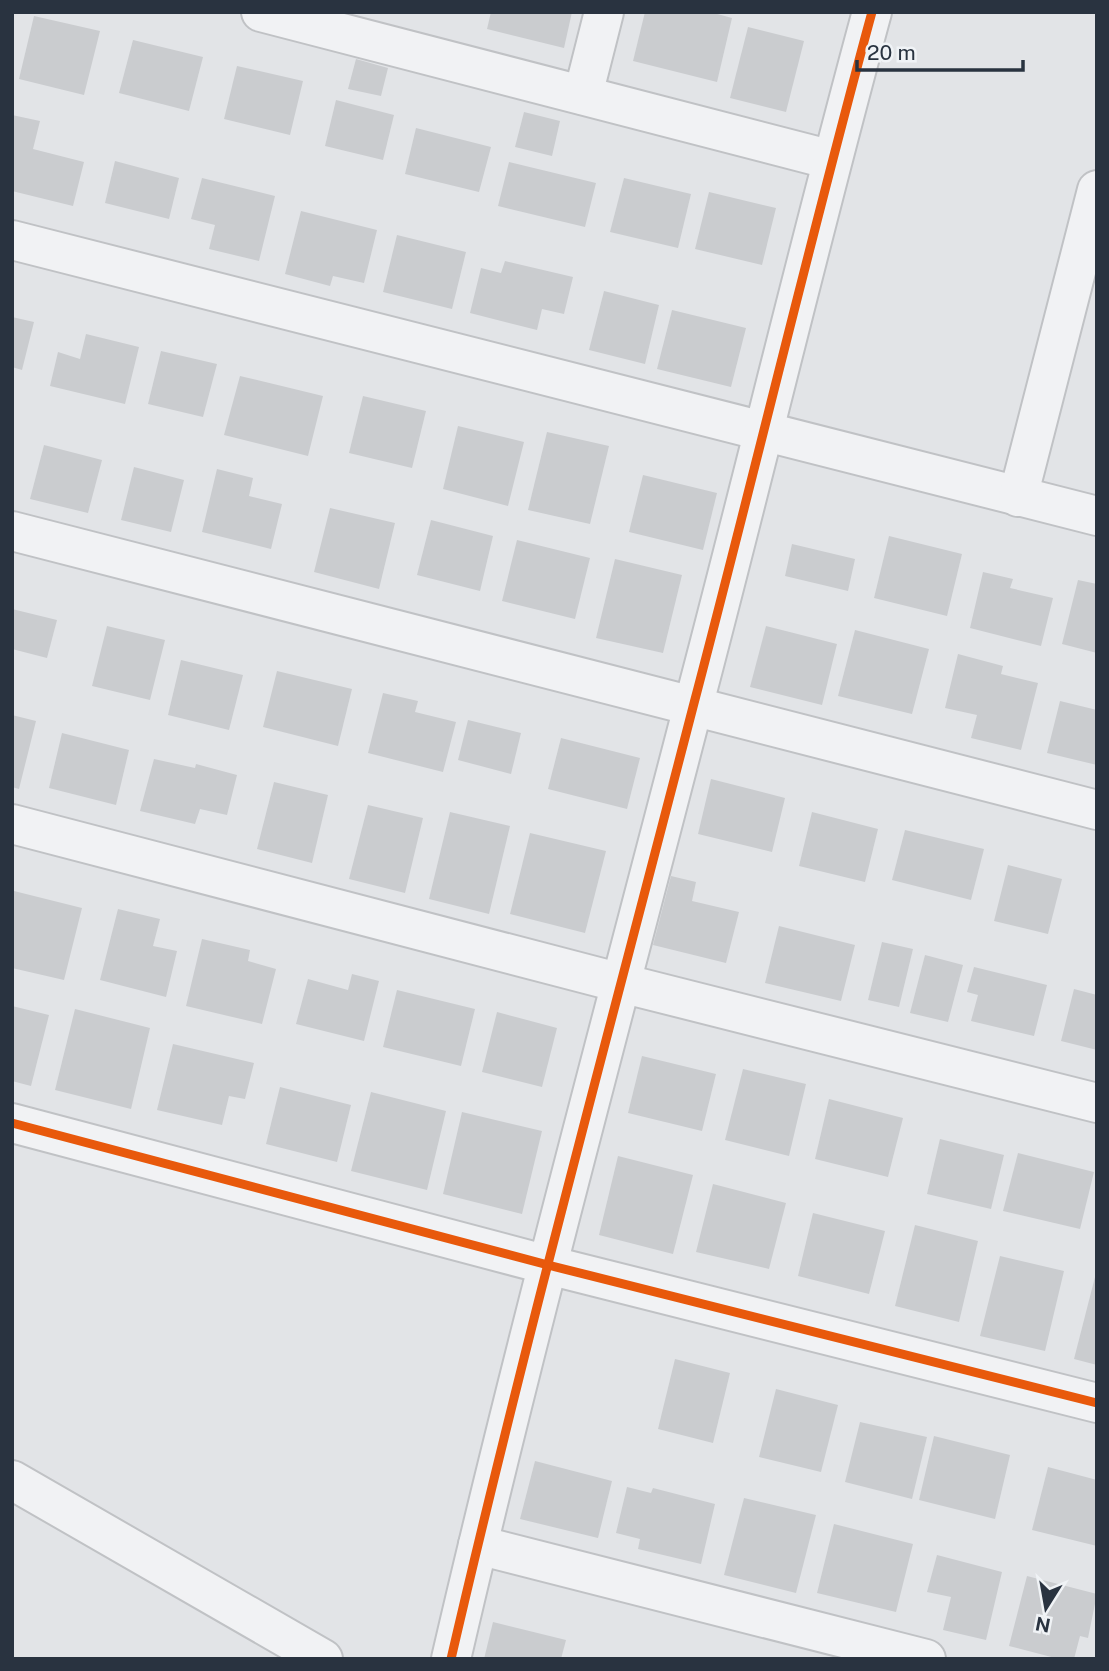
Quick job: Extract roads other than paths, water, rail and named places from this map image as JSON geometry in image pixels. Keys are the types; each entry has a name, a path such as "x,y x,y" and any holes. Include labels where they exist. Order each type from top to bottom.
{"street":[{"path":"261,12 832,160"},
{"path":"583,95 604,12"},
{"path":"451,1659 548,1265 872,12"},
{"path":"1017,497 1097,190"},
{"path":"12,240 1097,516"},
{"path":"12,531 1097,810"},
{"path":"12,824 621,983 1097,1103"},
{"path":"12,1123 548,1265 1097,1403"},
{"path":"12,1480 323,1659"},
{"path":"478,1545 926,1659"}]}
